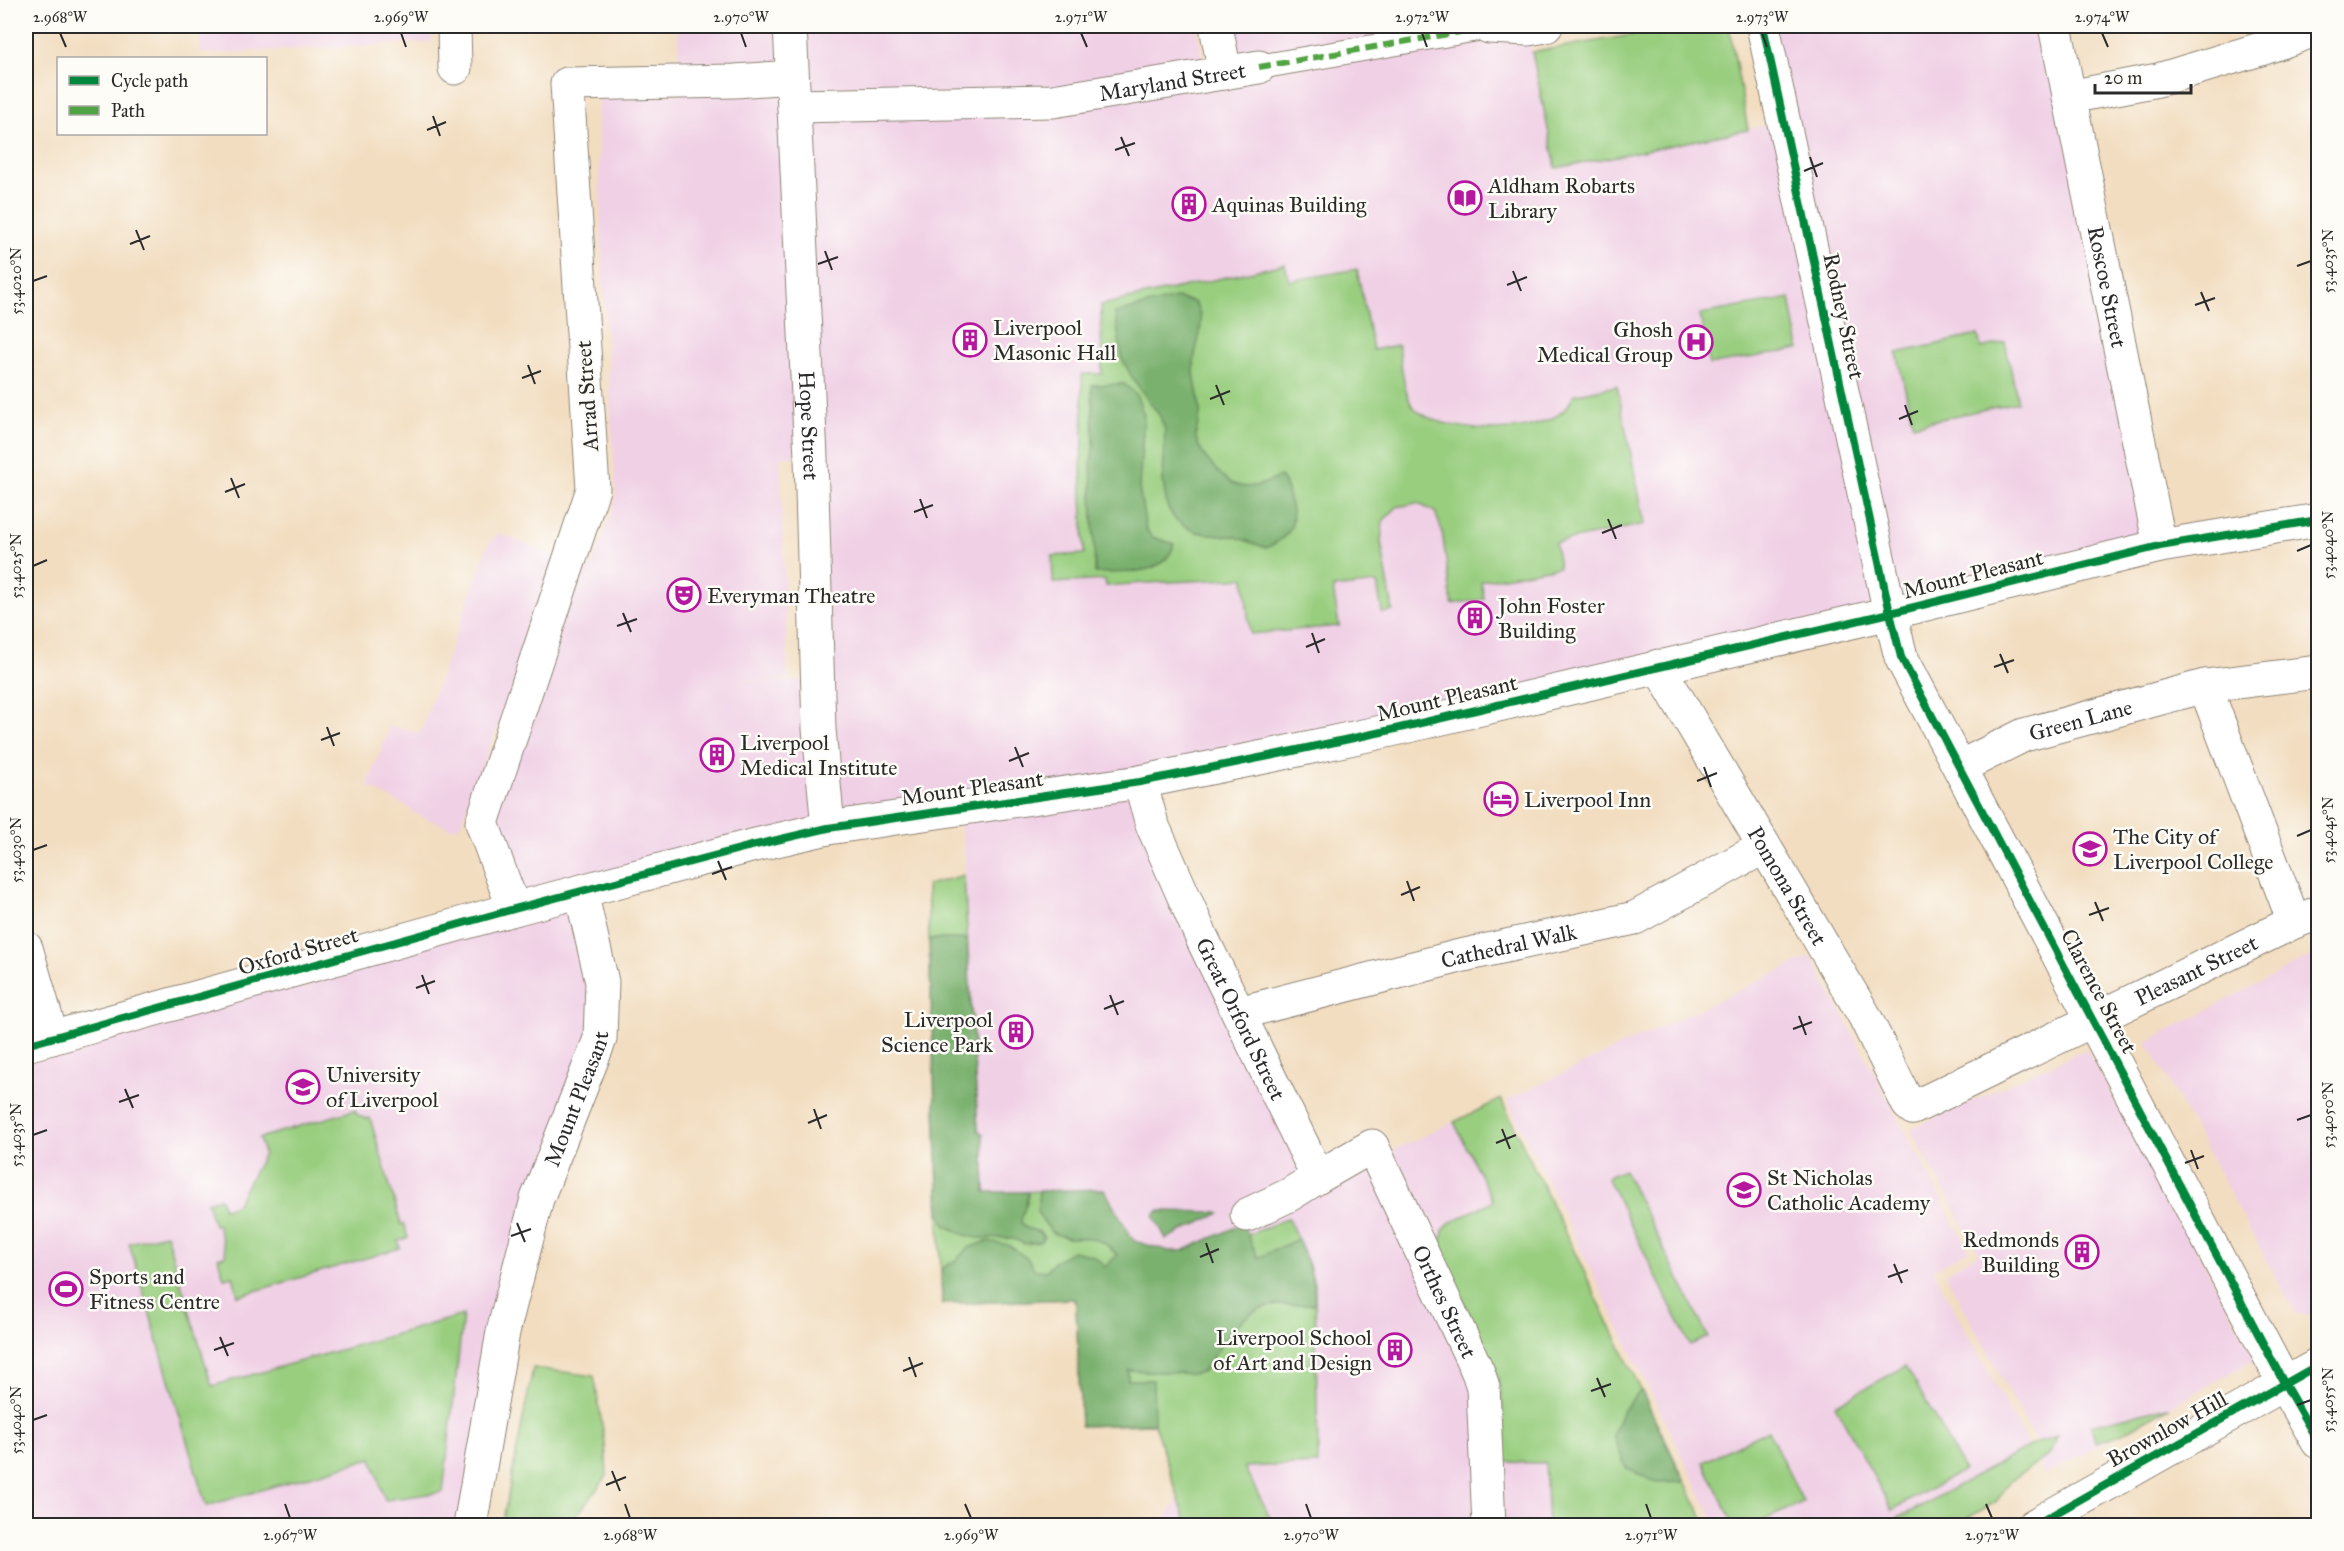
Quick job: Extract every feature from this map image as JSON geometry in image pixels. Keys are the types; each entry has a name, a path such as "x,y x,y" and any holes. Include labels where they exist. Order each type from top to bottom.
{"street":[{"path":"454,26 455,68"},
{"name":"Hope Street","path":"789,26 811,445 819,729 828,828"},
{"path":"1216,26 1225,73"},
{"name":"Rodney Street","path":"1763,26 1890,613"},
{"name":"Roscoe Street","path":"2055,26 2160,546"},
{"name":"Maryland Street","path":"793,91 1053,101 1489,27 1534,27"},
{"path":"2070,97 2158,80 2319,29"},
{"name":"Arrad Street","path":"514,909 482,823 593,489 567,84 735,81 793,91"},
{"name":"Mount Pleasant","path":"470,1526 503,1332 537,1199 600,1040 602,982 581,892 747,847 828,828 1140,782 1391,730 1890,613 2160,546 2319,520"},
{"name":"Clarence Street","path":"1890,613 1901,657 2284,1383 2319,1442"},
{"name":"Pomona Street","path":"1658,666 1864,1015 1908,1104 1913,1108"},
{"name":"Green Lane","path":"1960,767 2024,735 2205,686 2319,672"},
{"path":"2205,686 2306,917"},
{"name":"Great Orford Street","path":"1140,782 1152,824 1202,938 1318,1177"},
{"name":"Cathedral Walk","path":"1239,1013 1460,956 1635,918 1764,847"},
{"name":"Oxford Street","path":"39,1042 581,892"},
{"name":"Pleasant Street","path":"1913,1108 2306,917"},
{"path":"26,948 39,1042"},
{"name":"Orthes Street","path":"1318,1177 1372,1146 1483,1387 1489,1526"},
{"path":"1247,1215 1289,1195 1318,1177"},
{"name":"Brownlow Hill","path":"2033,1526 2319,1365"}],"shaded area":[{"path":"176,26 432,26 432,42 201,54 199,28 177,28"},
{"path":"678,26 1196,26 1204,68 1224,73 1216,26 1527,26 1556,168 1783,122 1763,26 2055,26 2160,546 1138,783 1321,1185 1501,1099 1706,1525 1160,1525 1179,1499 1154,1423 1104,1189 985,1193 983,1134 978,1130 964,875 965,857 958,809 581,892 602,982 564,1129 470,1525 26,1525 26,948 52,1037 514,909 482,823 516,679 460,824 456,828 450,828 411,812 412,809 367,786 390,726 420,733 488,545 498,533 590,570 616,496 603,280 597,106 601,99 679,94","holes":["811,455 818,680 725,682 788,679 780,457"]},
{"path":"2318,955 2318,1316 2296,1314 2147,1042 2299,962"},
{"name":"St Nicholas Catholic Academy","path":"1811,956 1969,1250 1933,1270 2029,1447 1886,1525 1716,1525 1507,1100"},
{"path":"2087,1049 2256,1359 2043,1476 2036,1443 1945,1273 1979,1253 1910,1129"}],"green space":[{"path":"1683,26 1729,26 1748,130 1556,168 1532,52"},
{"path":"1285,264 1289,281 1357,269 1373,350 1398,345 1405,388 1411,403 1414,408 1429,417 1474,429 1500,430 1525,427 1547,421 1564,410 1573,395 1617,386 1645,524 1555,543 1559,567 1481,581 1484,599 1452,604 1442,531 1435,512 1417,503 1397,507 1383,521 1381,542 1393,611 1382,613 1377,583 1333,588 1339,626 1250,634 1244,578 1106,586 1105,580 1053,583 1052,556 1084,554 1081,461 1083,445 1082,374 1102,374 1101,305"},
{"path":"1176,298 1194,302 1200,318 1194,370 1200,412 1196,436 1201,450 1220,473 1234,484 1250,487 1280,477 1286,487 1292,508 1292,523 1287,534 1266,548 1236,537 1196,532 1174,518 1167,506 1163,481 1165,430 1160,416 1133,379 1122,359 1115,313"},
{"path":"1790,298 1799,349 1709,365 1700,314"},
{"path":"1978,335 1981,348 2005,342 2018,402 1913,425 1897,353"},
{"path":"1124,384 1136,394 1144,415 1139,487 1146,529 1152,537 1174,544 1169,555 1153,567 1130,572 1095,573 1091,462 1094,446 1092,385"},
{"path":"964,875 978,1130 983,1134 985,1193 1104,1189 1151,1276 1288,1218 1309,1265 1315,1287 1318,1464 1244,1467 1273,1523 1187,1524 1154,1424 1081,1426 1076,1304 1073,1299 942,1304 927,885"},
{"path":"929,939 967,939 978,1130 983,1134 985,1192 1028,1192 1021,1222 1026,1228 1040,1232 1044,1238 1040,1242 1024,1244 1009,1238 976,1238 945,1225 939,1208"},
{"path":"1501,1099 1706,1525 1548,1525 1545,1463 1501,1462 1502,1402 1498,1379 1440,1251 1443,1230 1451,1222 1493,1201 1454,1122"},
{"path":"355,1110 356,1114 366,1119 370,1118 401,1224 404,1224 408,1238 398,1241 400,1248 238,1296 233,1276 224,1278 218,1258 226,1255 218,1225 214,1225 207,1202 220,1198 224,1209 236,1205 264,1154 259,1138"},
{"path":"1624,1170 1708,1337 1690,1345 1607,1177"},
{"path":"1104,1189 1134,1241 1169,1251 1182,1251 1243,1224 1258,1258 1298,1239 1312,1279 1315,1304 1272,1306 1252,1313 1232,1330 1202,1372 1194,1374 1128,1370 1128,1380 1153,1380 1154,1423 1081,1426 1074,1299 942,1304 941,1269 956,1260 968,1248 988,1241 1008,1245 1028,1259 1035,1270 1046,1271 1056,1260 1073,1251 1094,1256 1105,1267 1117,1255 1106,1244 1091,1238 1068,1238 1052,1233 1037,1212 1039,1191"},
{"path":"1158,1211 1220,1213 1166,1239 1154,1216"},
{"path":"166,1234 212,1386 463,1315 443,1492 385,1500 372,1458 206,1506 129,1243"},
{"path":"1906,1366 1964,1470 1892,1510 1835,1405"},
{"path":"533,1368 594,1376 605,1443 607,1476 571,1523 502,1525"},
{"path":"1641,1390 1685,1482 1657,1483 1626,1468 1613,1435 1623,1410"},
{"path":"2171,1406 2121,1434 2095,1442 2091,1425"},
{"path":"1768,1430 1803,1502 1755,1525 1734,1525 1703,1462"},
{"path":"2057,1436 2048,1456 2011,1480 1996,1502 1955,1525 1886,1525 2036,1443"},
{"path":"1273,1523 1275,1525 1160,1525 1161,1524"}],"marked path":[{"path":"1259,67 1489,27"}],"cycle path":[{"path":"1763,26 1901,657 2284,1383 2318,1442"},
{"path":"26,1045 514,909 747,847 828,828 1140,782 1274,755 1391,730 1890,613 2160,546 2318,520"},
{"path":"2033,1526 2318,1365"}],"place":[{"name":"Aldham Robarts Library","path":"1465,198"},
{"name":"Aquinas Building","path":"1189,204"},
{"name":"Liverpool Masonic Hall","path":"970,340"},
{"name":"Ghosh Medical Group","path":"1696,342"},
{"name":"Everyman Theatre","path":"684,595"},
{"name":"John Foster Building","path":"1475,618"},
{"name":"Liverpool Medical Institute","path":"717,755"},
{"name":"Liverpool Inn","path":"1501,799"},
{"name":"The City of Liverpool College","path":"2090,849"},
{"name":"Liverpool Science Park","path":"1016,1032"},
{"name":"University of Liverpool","path":"303,1087"},
{"name":"St Nicholas Catholic Academy","path":"1744,1190"},
{"name":"Redmonds Building","path":"2082,1252"},
{"name":"Sports and Fitness Centre","path":"66,1289"},
{"name":"Liverpool School of Art and Design","path":"1395,1350"}]}
